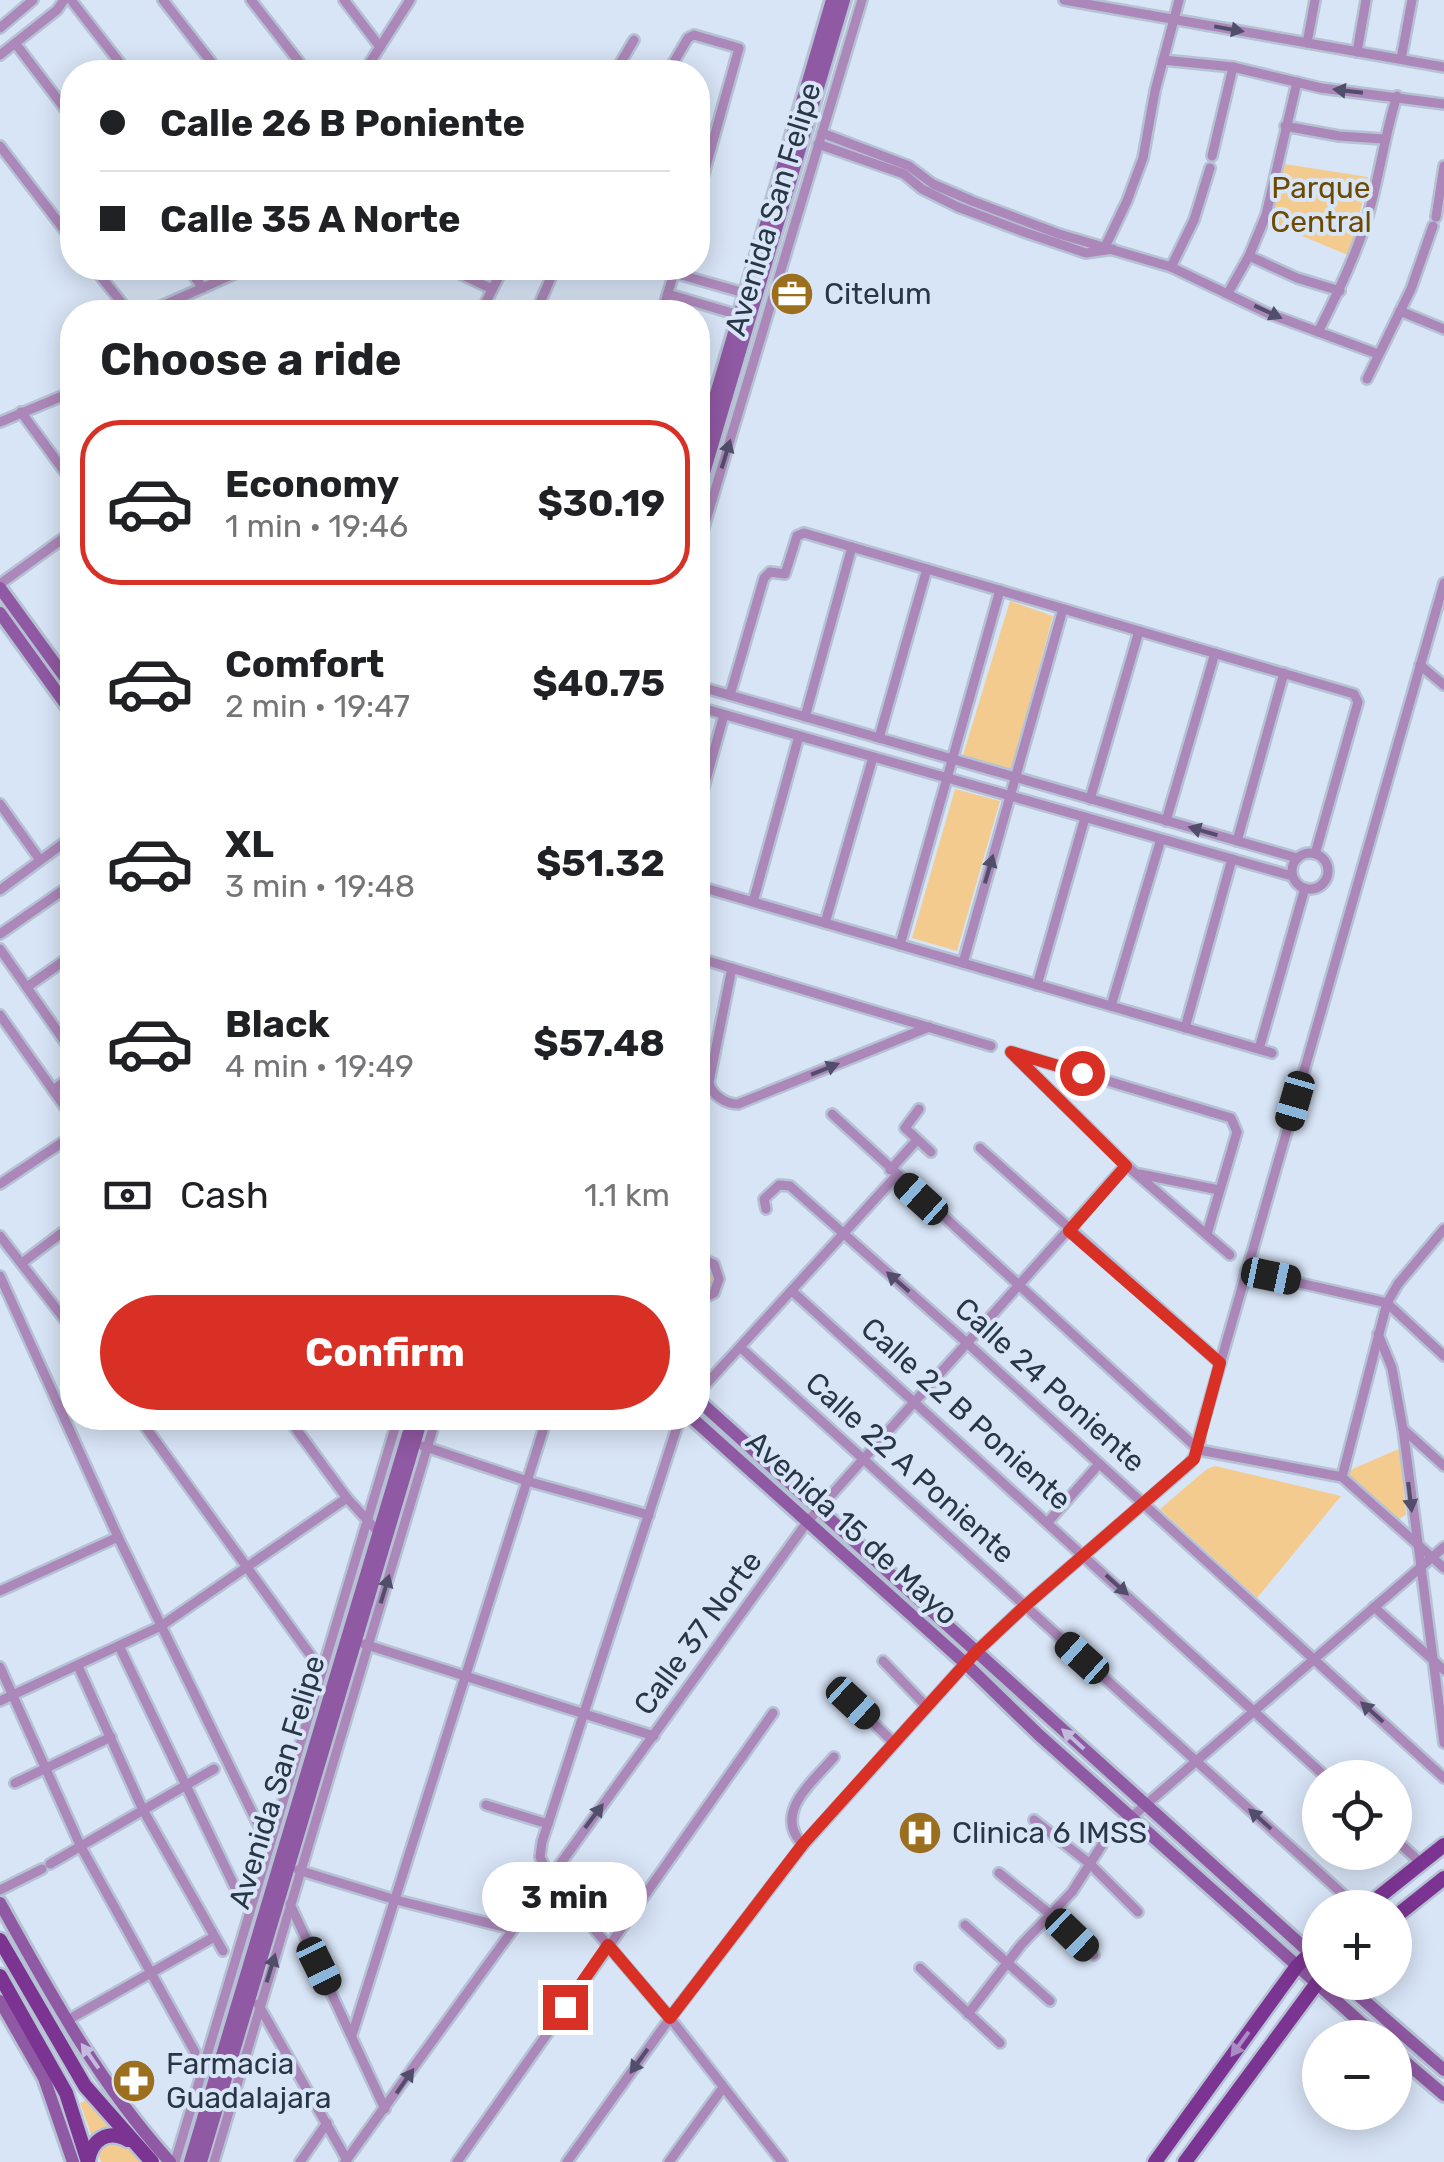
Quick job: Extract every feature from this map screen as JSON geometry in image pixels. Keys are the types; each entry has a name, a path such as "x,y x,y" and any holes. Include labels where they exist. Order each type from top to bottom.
{"main road":[{"name":"Avenida San Felipe","path":"751,295 832,0"},
{"name":"Avenida San Felipe","path":"710,419 844,0"},
{"name":"Avenida San Felipe","path":"710,452 731,381 744,316"},
{"path":"0,586 60,670"},
{"path":"0,613 60,696"},
{"name":"Avenida 15 de Mayo","path":"710,1409 1039,1735 1302,1970"},
{"name":"Avenida San Felipe","path":"414,1430 416,1444"},
{"name":"Avenida San Felipe","path":"201,2162 357,1642 382,1536 419,1430"},
{"name":"Avenida 15 de Mayo","path":"707,1430 976,1652 1302,1940"},
{"path":"1386,1890 1444,1845"},
{"name":"Avenida San Felipe","path":"190,2162 244,1979 289,1867"},
{"path":"1412,1903 1444,1878"},
{"path":"0,1902 66,2021 126,2107 172,2162"},
{"path":"0,1940 85,2086 152,2162"},
{"path":"1155,2162 1302,1963"},
{"path":"0,1976 66,2094 88,2162"},
{"path":"0,2000 44,2078 74,2162"},
{"path":"1185,2162 1304,2000"},
{"name":"Avenida 15 de Mayo","path":"1338,2000 1359,2020"},
{"path":"1363,2000 1444,2070"},
{"path":"1412,2068 1444,2095"},
{"path":"88,2162 90,2150 103,2136 120,2136 133,2143"}],"street":[{"path":"1,26 33,0"},
{"path":"0,55 68,0 116,60"},
{"path":"163,0 210,60"},
{"path":"252,0 298,60"},
{"path":"344,0 380,47"},
{"path":"372,60 410,0"},
{"name":"Avenida San Felipe","path":"710,506 862,0"},
{"path":"1064,0 1444,67"},
{"path":"1107,249 1143,158 1162,60 1179,0"},
{"path":"1307,43 1315,0"},
{"path":"1357,52 1366,0"},
{"path":"1401,59 1412,0"},
{"path":"675,60 694,35 740,48 710,153"},
{"path":"623,60 634,40"},
{"path":"14,43 60,102"},
{"path":"1162,60 1233,66 1297,82 1444,104"},
{"path":"825,64 841,68"},
{"path":"1212,156 1233,66"},
{"path":"1228,292 1250,256 1266,215 1297,82"},
{"path":"1318,332 1340,292 1366,222 1383,139 1397,96"},
{"path":"1285,126 1383,139"},
{"path":"820,139 1059,234 1171,267 1268,313 1378,354"},
{"path":"0,146 60,224"},
{"path":"1367,379 1422,261 1444,166"},
{"path":"1171,267 1194,220 1210,168"},
{"path":"1250,256 1340,292"},
{"path":"104,280 119,300"},
{"path":"198,280 204,288"},
{"path":"176,300 221,280"},
{"path":"472,280 492,290"},
{"path":"487,300 497,280"},
{"path":"666,300 672,280"},
{"path":"705,280 751,295"},
{"path":"668,294 689,300"},
{"path":"710,306 744,316"},
{"path":"1400,310 1444,329"},
{"path":"731,381 746,385"},
{"path":"0,422 60,397"},
{"path":"21,412 60,466"},
{"path":"730,695 764,578 770,572 785,574 799,533 852,547 1358,696 1314,854"},
{"path":"0,586 60,541"},
{"path":"805,717 852,547"},
{"path":"878,738 927,569"},
{"path":"567,2162 670,2018 803,1844 976,1652 1190,1464 1199,1450 1220,1363 1444,583"},
{"path":"900,945 1000,590"},
{"path":"963,963 1063,609"},
{"path":"1090,799 1138,631"},
{"path":"1166,820 1215,653"},
{"path":"1420,665 1444,685"},
{"path":"1237,841 1284,673"},
{"path":"710,689 1297,858 1314,854 1326,863 1328,874 1316,888 1305,888 1292,876 710,711"},
{"path":"710,765 724,715"},
{"path":"753,902 799,736"},
{"path":"826,923 873,757"},
{"path":"0,804 40,860"},
{"path":"1037,985 1085,818"},
{"path":"1111,1006 1160,839"},
{"path":"0,890 60,846"},
{"path":"1292,876 1297,858"},
{"path":"1185,1028 1232,859"},
{"path":"1259,1049 1305,888"},
{"path":"710,889 1272,1053"},
{"path":"0,934 60,892"},
{"path":"0,949 60,1035"},
{"path":"710,962 991,1046"},
{"path":"27,987 60,964"},
{"path":"710,1077 732,968"},
{"path":"0,1014 60,1100"},
{"path":"710,1085 712,1092 738,1104 929,1027"},
{"path":"1207,1234 1237,1132 1236,1122 1224,1114 1011,1052 1126,1166 1230,1255"},
{"path":"53,1090 60,1085"},
{"path":"919,1109 906,1128 931,1152"},
{"path":"832,1114 1199,1450 1342,1476 1444,1568"},
{"path":"710,1383 844,1234 917,1140"},
{"path":"0,1184 60,1144"},
{"path":"980,1148 1220,1363"},
{"name":"Calle 37 Norte","path":"347,2161 813,1515 1126,1166"},
{"path":"1137,1173 1219,1190"},
{"name":"Calle 24 Poniente","path":"766,1210 764,1199 779,1185 786,1184 968,1343 1444,1778"},
{"path":"1342,1476 1387,1303 1444,1228"},
{"path":"22,1263 60,1234"},
{"path":"0,1236 60,1313"},
{"path":"710,1262 719,1278 710,1295"},
{"path":"1246,1271 1387,1303 1444,1356"},
{"path":"0,1276 60,1398"},
{"name":"Calle 22 B Poniente","path":"792,1291 1308,1760"},
{"path":"1378,1334 1392,1368 1402,1428 1444,1743"},
{"name":"Calle 22 A Poniente","path":"740,1348 1341,1890"},
{"path":"1402,1428 1444,1466"},
{"path":"75,1430 118,1537 269,1847"},
{"path":"148,1430 322,1671"},
{"path":"297,1430 347,1498 382,1536"},
{"name":"Avenida San Felipe","path":"172,2162 394,1430"},
{"name":"Avenida San Felipe","path":"214,2162 290,1904 289,1867 416,1444 427,1430"},
{"path":"352,2034 543,1430"},
{"path":"676,1430 540,1856 549,1876 670,2018 782,2162"},
{"path":"416,1444 649,1516"},
{"path":"1048,1522 1099,1464"},
{"path":"0,1702 162,1626 347,1498"},
{"path":"0,1591 118,1537"},
{"path":"968,2014 1080,1881 1105,1840 1130,1815 1444,1546"},
{"path":"1374,1607 1444,1670"},
{"path":"357,1642 654,1736"},
{"path":"120,1648 240,1898"},
{"path":"883,1661 927,1707"},
{"path":"78,1666 143,1810 222,1951"},
{"path":"0,1667 81,1847 195,2052"},
{"path":"853,1703 894,1743"},
{"path":"458,2162 773,1713"},
{"path":"15,1783 111,1737"},
{"path":"803,1844 794,1836 790,1817 794,1804 834,1757"},
{"path":"0,1890 214,1768"},
{"path":"486,1805 548,1824"},
{"path":"1034,1820 1089,1863 1138,1912"},
{"path":"1412,1855 1421,1864"},
{"path":"289,1867 396,1900 512,1929"},
{"path":"999,1873 1094,1956"},
{"path":"290,1904 385,2109"},
{"path":"965,1925 1050,2001"},
{"path":"66,2021 214,1937"},
{"path":"920,1968 1000,2043"},
{"path":"244,1979 347,2161"},
{"path":"670,2162 722,2089"},
{"path":"300,2162 327,2123"}],"green space":[{"name":"Parque Central","path":"1285,164 1368,177 1350,256 1271,223"},
{"path":"1010,601 1053,616 1011,771 963,755"},
{"path":"955,789 1000,801 957,951 912,938"},
{"path":"710,1269 716,1275 710,1295"},
{"path":"1401,1448 1406,1515 1397,1520 1350,1479 1350,1470"},
{"path":"1215,1466 1341,1496 1257,1598 1160,1509"},
{"path":"89,2099 142,2162 101,2162 80,2103"}],"place":[{"name":"Citelum","path":"792,294"},
{"name":"Clinica 6 IMSS","path":"920,1833"},
{"name":"Farmacia Guadalajara","path":"134,2081"}],"route":[{"path":"565,2007 608,1945 670,2018 803,1844 976,1652 1173,1480 1197,1454 1220,1363 1069,1231 1126,1166 1011,1052 1082,1073"}]}
